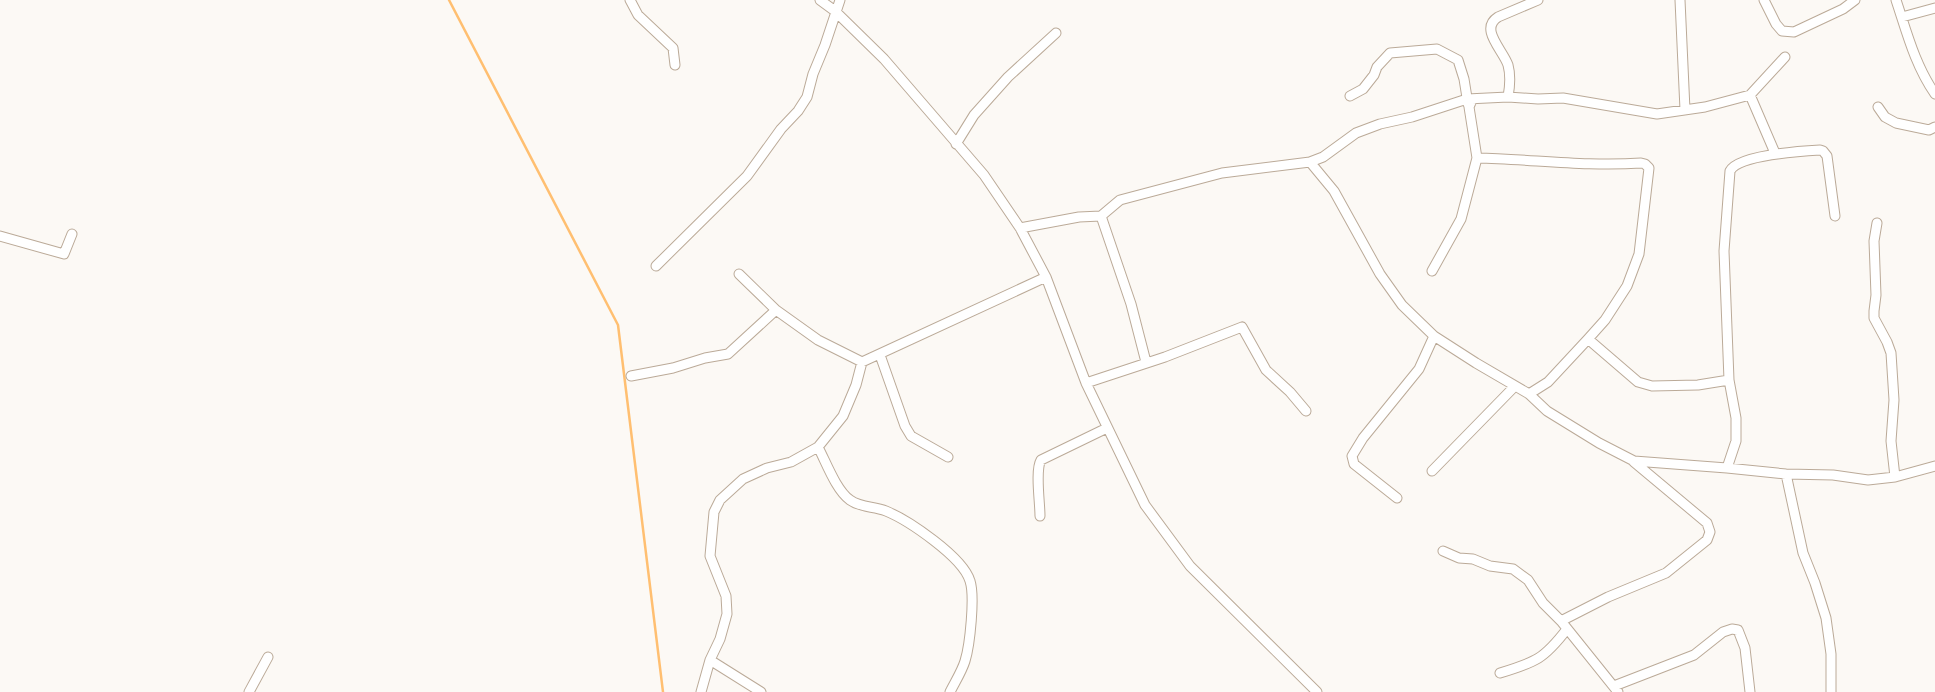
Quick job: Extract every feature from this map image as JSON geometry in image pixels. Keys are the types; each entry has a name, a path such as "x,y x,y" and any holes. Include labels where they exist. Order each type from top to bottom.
{"street":[{"path":"630,0 638,15 649,28 673,48 675,65"},
{"path":"820,0 884,59 984,175 1020,228 1046,277 1086,382 1145,505 1190,566 1317,692"},
{"path":"656,266 747,176 781,129 798,111 806,97 840,0"},
{"path":"1508,97 1511,84 1508,66 1491,35 1490,26 1493,20 1498,17 1538,0"},
{"path":"1680,0 1685,110"},
{"path":"1764,0 1776,24 1782,31 1794,32 1843,9 1855,0"},
{"path":"1896,0 1908,40 1924,77 1935,94"},
{"path":"1902,17 1935,8"},
{"path":"956,144 974,115 1008,77 1056,33"},
{"path":"1350,96 1363,89 1374,75 1377,67 1390,53 1437,49 1458,60 1469,102 1477,158 1461,219 1432,271"},
{"path":"1020,228 1078,217 1101,216 1120,200 1222,173 1310,162 1323,157 1356,133 1380,124 1469,102 1508,97 1563,98 1657,114 1705,107 1750,95 1785,57"},
{"path":"1750,95 1775,153"},
{"path":"1878,107 1885,117 1896,123 1930,130 1935,127"},
{"path":"1726,468 1736,442 1736,418 1729,380 1724,250 1730,171 1735,164 1775,153 1823,151 1827,156 1836,216"},
{"path":"1477,158 1534,159 1609,165 1641,163 1648,165 1649,168 1639,254 1627,286 1605,320 1588,339 1548,382 1529,394"},
{"path":"1310,162 1334,191 1380,274 1402,305 1434,336 1529,394 1547,411 1599,443 1634,461 1707,523 1710,532 1707,540 1666,573 1608,597 1564,625 1552,648 1540,658 1500,673"},
{"path":"1101,216 1132,304 1146,362"},
{"path":"1877,223 1874,241 1876,295 1874,318 1891,353 1894,400 1891,441 1895,477"},
{"path":"0,236 64,254 72,234"},
{"path":"739,274 776,310 818,340 862,362 1046,277"},
{"path":"631,376 728,354 776,310"},
{"path":"1086,382 1164,357 1242,327 1266,370 1290,392 1306,411"},
{"path":"1397,498 1354,464 1352,456 1363,438 1419,370 1434,336"},
{"path":"1588,339 1638,382 1652,386 1698,385 1729,380"},
{"path":"880,355 905,426 911,436 948,457"},
{"path":"701,692 710,660 720,639 727,614 726,596 710,556 714,512 720,500 743,479 767,468 791,462 818,447 843,416 856,385 862,362"},
{"path":"1432,471 1515,386"},
{"path":"1040,516 1040,490 1037,472 1040,460 1107,428"},
{"path":"818,447 842,493 859,505 885,511 921,531 960,563 970,580 971,605 965,661 950,692"},
{"path":"1634,461 1786,474 1833,475 1868,480 1895,477 1935,466"},
{"path":"1786,474 1803,553 1826,618 1832,654 1831,692"},
{"path":"1443,551 1459,558 1473,560 1490,566 1513,569 1528,580 1543,603 1564,625 1616,689 1694,655 1723,632 1735,628 1738,630 1745,648 1750,692"},
{"path":"249,692 268,657"},
{"path":"710,660 761,692"}],"waterway":[{"path":"449,0 618,325 663,692"}]}
